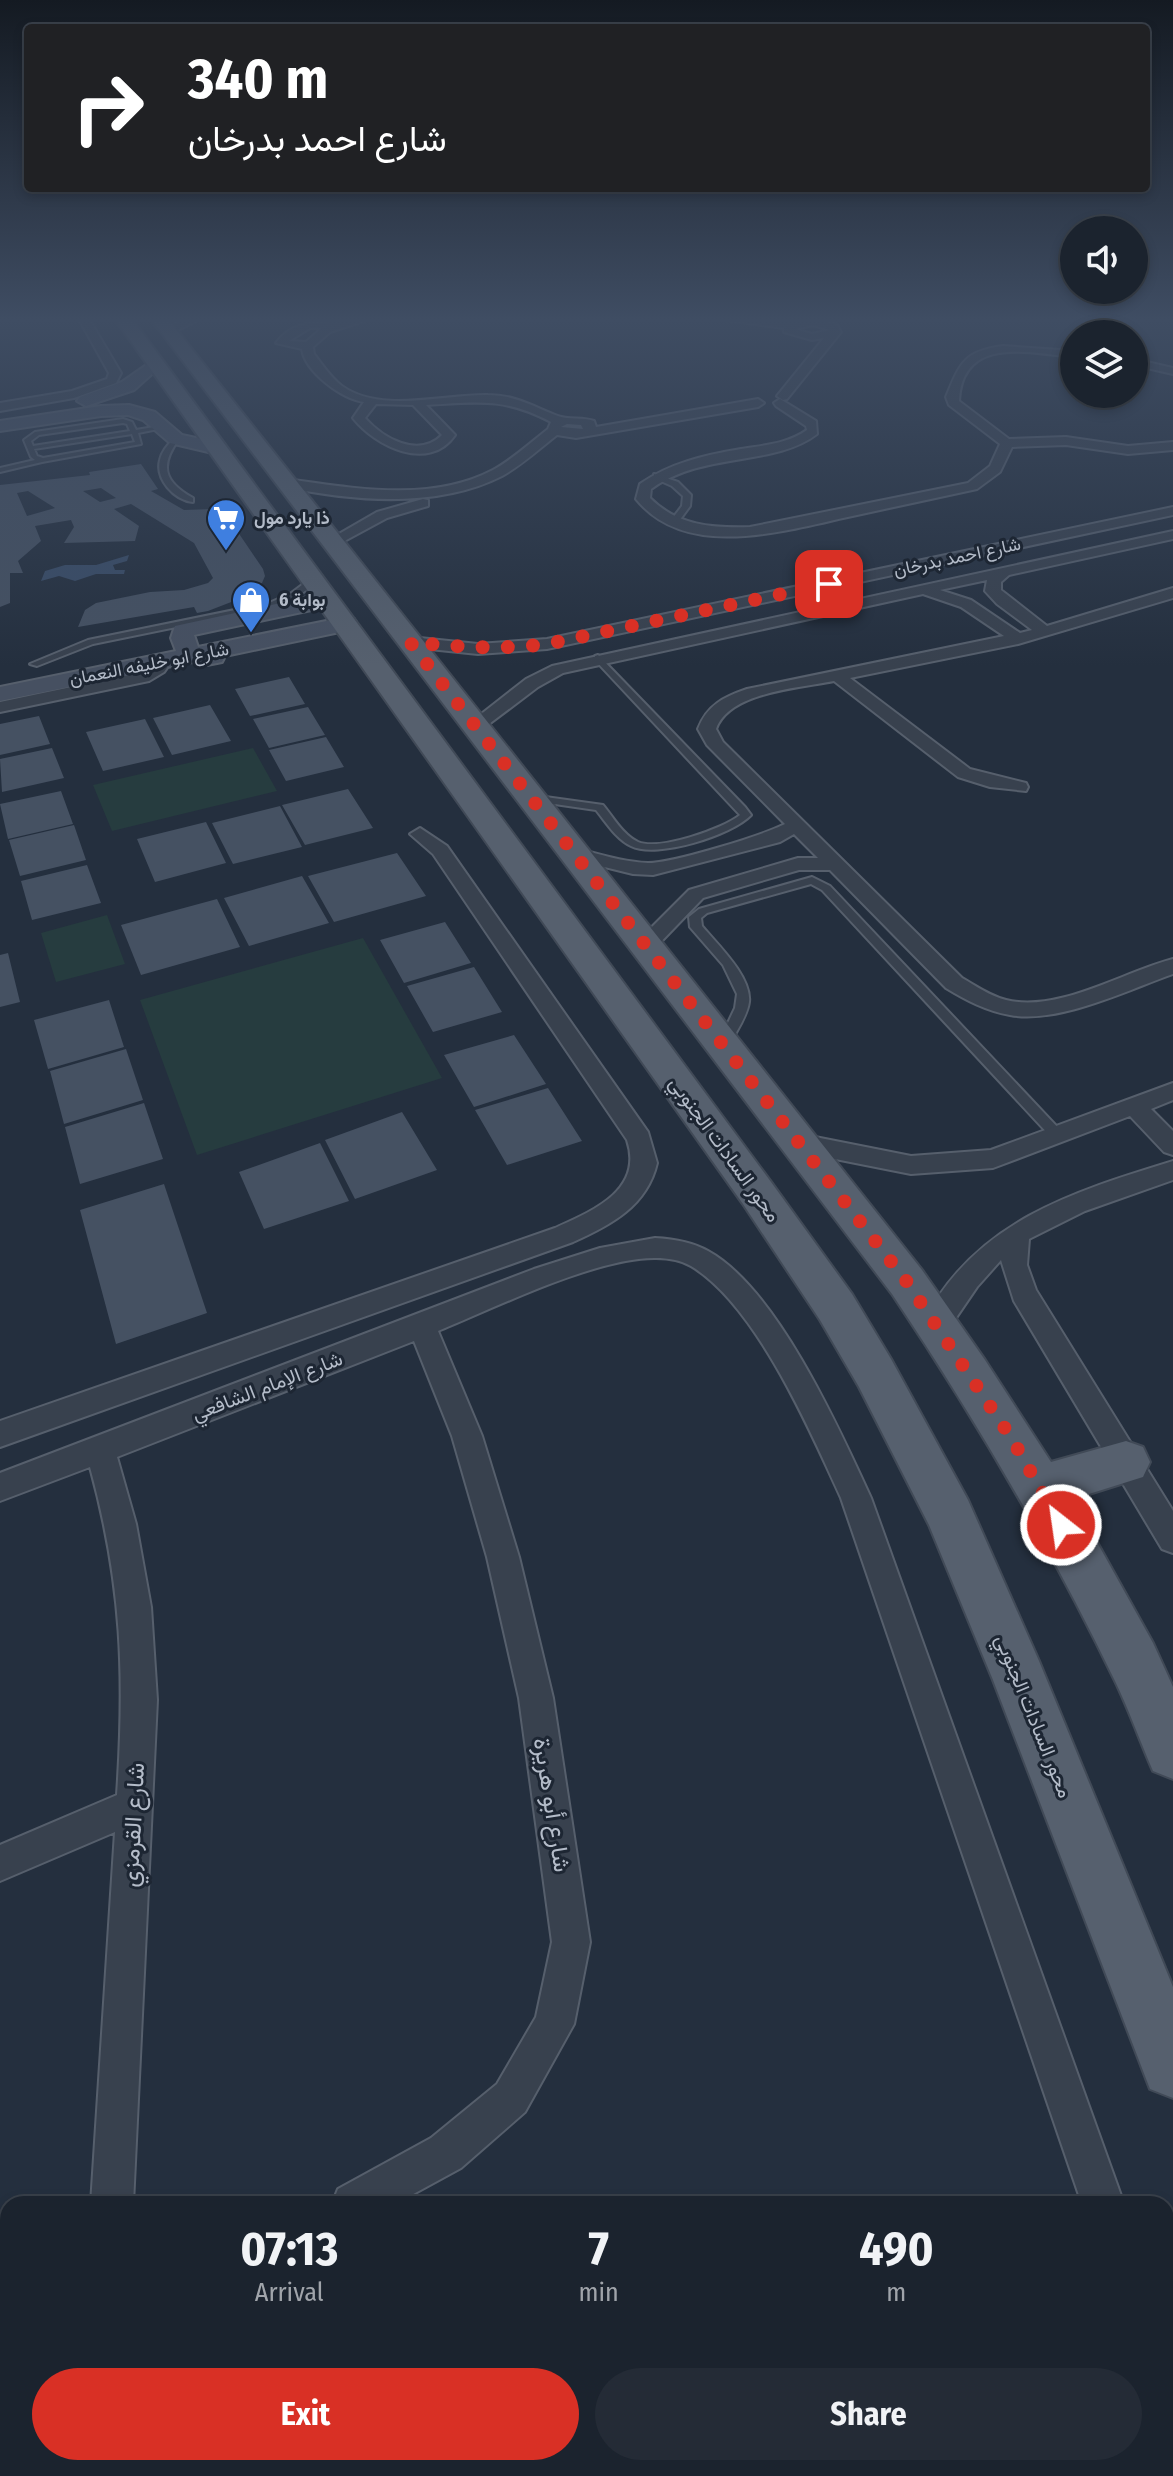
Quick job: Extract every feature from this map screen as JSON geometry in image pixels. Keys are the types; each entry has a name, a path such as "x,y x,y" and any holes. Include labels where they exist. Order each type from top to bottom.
{"main road":[{"name":"محور السادات الجنوبي","path":"210,435 796,1247 875,1373 950,1516 985,1594 1173,2066"},
{"name":"محور السادات الجنوبي","path":"242,435 286,483 937,1323 1040,1487 1136,1665 1173,1751"},
{"path":"1040,1487 1126,1462"}],"street":[{"path":"173,435 217,448"},
{"path":"377,435 388,445 417,449 444,442 449,435"},
{"path":"452,492 494,475 546,435"},
{"path":"548,454 575,435"},
{"path":"810,435 797,443 678,467 657,476 645,487 643,499 653,512 673,523 734,533 766,530 945,493 985,478 1003,460 1006,443"},
{"path":"995,435 1006,443 1060,440 1128,450 1173,446"},
{"path":"286,483 412,499 513,480"},
{"path":"332,542 412,499"},
{"name":"شارع احمد بدرخان","path":"410,642 478,649 513,649 547,644 1173,511"},
{"name":"شارع احمد بدرخان","path":"475,726 532,683 558,669 598,658 1173,535"},
{"path":"1003,573 994,581 993,591 1045,632"},
{"path":"918,592 962,600 1018,639"},
{"path":"1173,593 1018,639 728,701 712,713 707,729 716,745 954,983 981,1000 1016,1009 1050,1007 1173,966"},
{"name":"شارع ابو خليفه النعمان","path":"0,694 163,662 188,645 333,608"},
{"path":"0,707 143,677 158,669 163,662 161,652 148,641"},
{"name":"شارع ابو خليفه النعمان","path":"10,668 148,641 188,645"},
{"path":"838,676 964,773 1019,787"},
{"path":"575,854 633,868 663,868 773,838 796,826"},
{"name":"شارع الإمام الشافعي","path":"0,1434 519,1252 594,1222 618,1204 638,1183 645,1161 639,1138 440,850 420,834"},
{"path":"773,838 798,864"},
{"path":"646,945 688,898 798,864 835,864"},
{"path":"663,868 688,898"},
{"path":"800,1143 911,1165 993,1159 1173,1091"},
{"path":"1133,1105 1173,1146"},
{"path":"937,1323 988,1255 1016,1235 1046,1218 1173,1170"},
{"path":"1016,1235 1014,1265 1024,1293 1173,1539"},
{"name":"شارع الإمام الشافعي","path":"0,1487 533,1282 630,1250 664,1249 698,1257 717,1269 733,1284 802,1389 856,1498 1100,2196"},
{"path":"519,1252 533,1282"},
{"name":"شارع أبو هريرة","path":"368,2196 446,2153 511,2098 554,2024 571,1942 536,1698 503,1557 467,1436 422,1326"},
{"name":"شارع القرمزي","path":"100,1450 121,1524 135,1607 140,1700 112,2196"},
{"path":"0,1863 134,1806"}],"lane":[{"path":"36,435 28,437 30,448 34,457 42,460"},
{"path":"30,448 118,435"},
{"path":"0,470 42,460 132,447 141,441 137,435"},
{"path":"168,435 162,473 172,489 190,500"},
{"path":"657,476 680,487 687,495 686,506 673,523"},
{"path":"34,664 91,642 271,605 293,596 333,608"},
{"path":"531,798 599,807 630,842 651,849 730,826 746,815 598,658"},
{"path":"724,1045 741,1007 743,993 737,978 696,927 695,917 703,911 812,880 826,888 1057,1135"}],"green space":[{"path":"253,748 277,791 112,831 93,785"},
{"path":"107,915 125,964 56,982 41,933"},
{"path":"363,938 442,1078 197,1155 140,1000"}],"water":[{"path":"129,555 127,561 113,565 115,570 125,570 124,574 96,574 75,581 59,576 41,581 45,571 65,565 96,565"}],"building":[{"name":"ذا يارد مول","path":"141,464 158,489 151,491 184,510 213,509 225,513 263,569 265,576 262,583 239,599 208,611 197,613 194,607 78,627 85,610 96,603 150,592 184,590 208,583 213,578 194,543 131,504 114,509 139,526 135,541 64,543 74,527 71,520 35,526 41,541 18,561 23,573 10,573 10,603 0,607 0,485 90,475 89,472","holes":["101,488 116,498 100,502 83,491","28,491 55,508 27,516 17,493"]},
{"path":"289,677 305,704 250,716 235,689"},
{"path":"210,705 231,741 172,755 153,718"},
{"path":"308,707 325,735 269,748 253,719"},
{"path":"39,716 50,744 0,755 0,724"},
{"path":"145,719 164,757 103,771 86,732"},
{"path":"326,737 344,767 286,781 269,750"},
{"path":"52,748 64,778 2,792 0,759"},
{"path":"348,789 373,828 305,845 282,805"},
{"path":"61,791 73,824 8,839 0,804"},
{"path":"280,806 302,847 233,864 212,823"},
{"path":"206,822 226,863 155,882 137,839"},
{"path":"74,825 86,860 20,876 9,840"},
{"path":"397,853 426,896 334,922 308,876"},
{"path":"87,865 101,903 32,920 21,881"},
{"path":"302,876 329,923 249,946 224,898"},
{"path":"217,899 240,947 141,975 121,925"},
{"path":"445,922 471,963 404,983 380,940"},
{"path":"8,953 20,1002 0,1007 0,955"},
{"path":"474,967 502,1012 433,1032 407,986"},
{"path":"109,1000 124,1047 48,1069 34,1020"},
{"path":"514,1035 546,1084 474,1107 444,1055"},
{"path":"126,1049 143,1100 64,1124 50,1071"},
{"path":"548,1088 582,1141 507,1165 475,1110"},
{"path":"144,1103 163,1159 80,1184 65,1127"},
{"path":"402,1112 437,1170 355,1199 325,1140"},
{"path":"320,1143 349,1201 264,1229 239,1172"},
{"path":"164,1184 207,1313 116,1344 80,1210"}],"place":[{"name":"ذا يارد مول","path":"226,552"},
{"name":"بوابة 6","path":"251,634"}],"route":[{"path":"829,584 513,649 410,642 864,1223 937,1323 1012,1439 1061,1525"}]}
